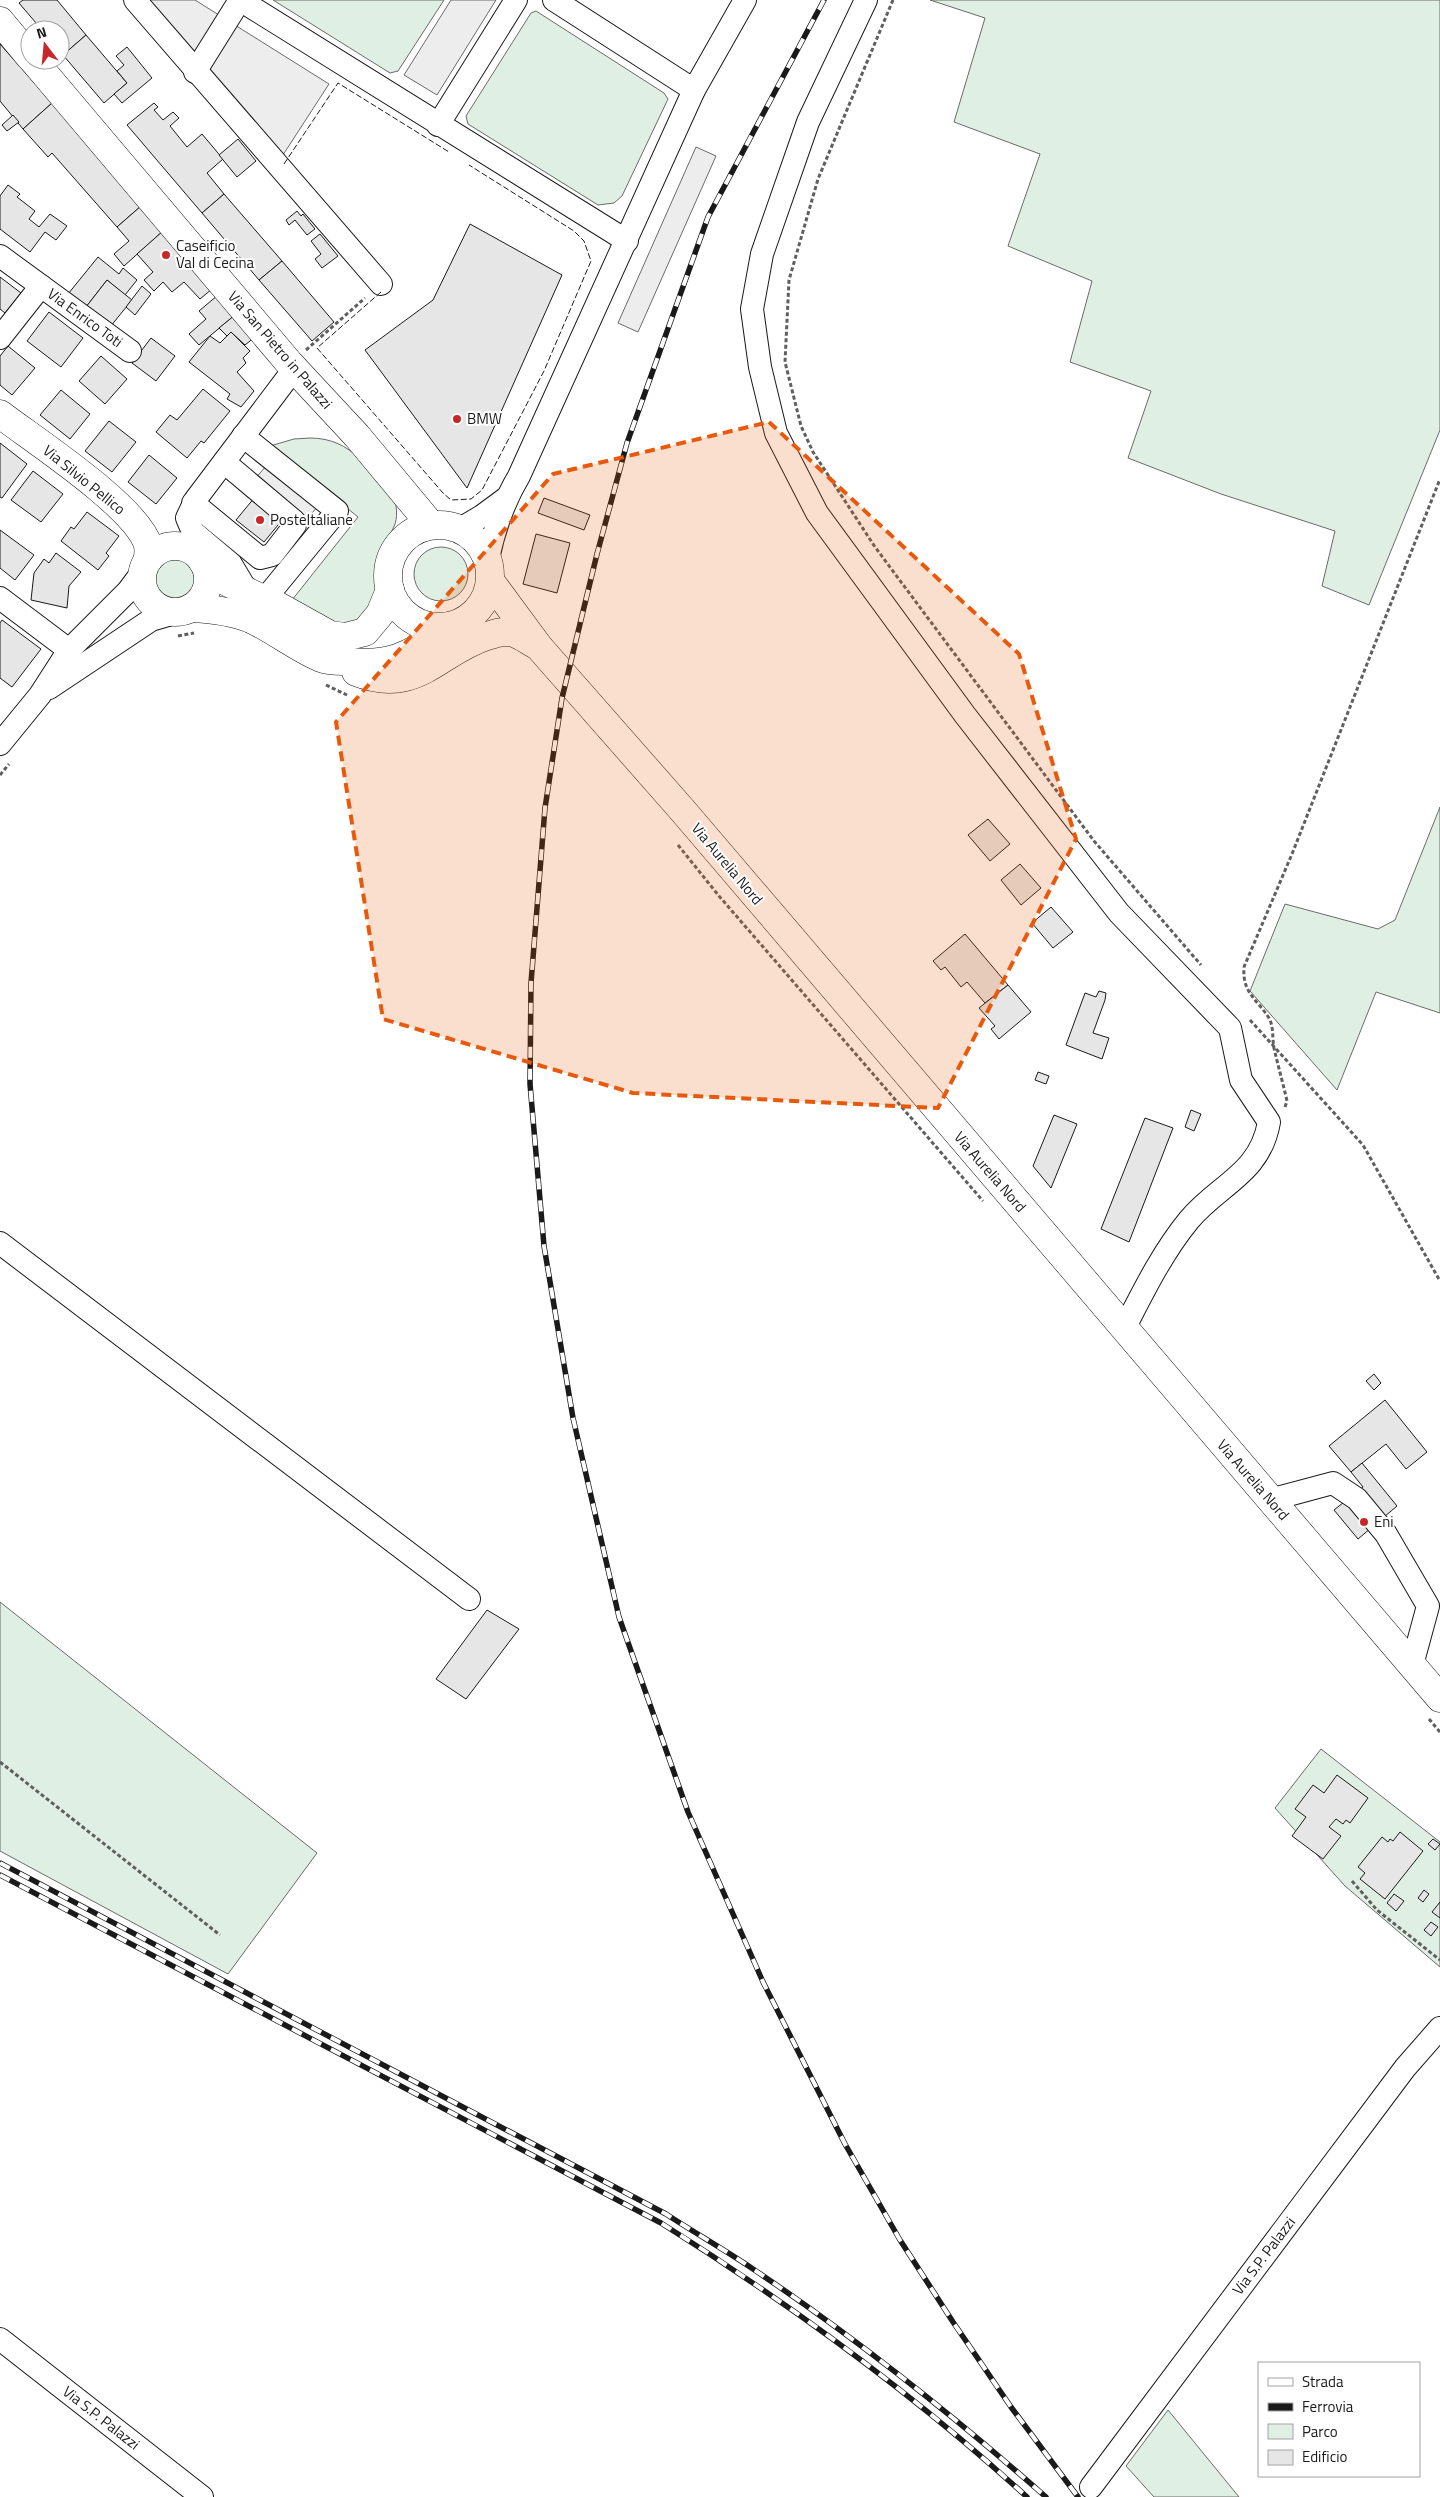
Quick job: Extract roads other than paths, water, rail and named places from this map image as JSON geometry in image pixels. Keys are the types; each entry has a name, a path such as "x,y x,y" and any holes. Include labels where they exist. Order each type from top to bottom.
{"main road":[{"path":"0,21 20,45"},
{"name":"Via San Pietro in Palazzi","path":"41,70 292,367 357,436 431,525"},
{"name":"Via Silvio Pellico","path":"0,414 110,497 131,519 146,540 148,548 145,566"},
{"path":"431,525 446,525 460,529 477,541 490,570 487,596 474,614 455,625 440,628 423,625 408,618 397,606 390,590 388,573 391,556 401,542 414,531 431,525"},
{"path":"390,590 380,614 365,632 344,637 330,635 218,576 196,554 186,548 176,546 165,547 145,566 142,582 150,600 158,607 180,619 218,610 250,619 320,670 382,680 414,675 442,662 474,640 500,632 514,633 539,646"},
{"path":"180,619 199,601 205,592 207,572 203,562"},
{"name":"Via Aurelia Nord","path":"490,570 539,646 684,812 1412,1665 1434,1707"},
{"path":"320,670 357,663 383,662 417,649 427,643 440,628"}],"street":[{"path":"135,0 195,72 381,284"},
{"path":"195,72 240,0 627,241"},
{"path":"438,125 516,0"},
{"path":"554,0 694,90"},
{"path":"490,570 494,528 506,498 519,476 694,90 745,0"},
{"path":"866,0 808,122 762,254 752,309 760,367 776,433 818,513 965,715 1119,913 1230,1028 1241,1080 1269,1122 1266,1139 1255,1160 1190,1219 1157,1265 1124,1329"},
{"name":"Via Enrico Toti","path":"0,256 130,351"},
{"name":"Via Enrico Toti","path":"0,338 41,286"},
{"path":"243,436 336,511 255,595 231,564 188,525 186,518 193,503 292,367"},
{"path":"193,503 260,558 272,555 295,526 294,521 224,462"},
{"path":"460,529 482,516 506,498"},
{"path":"5,753 69,650 128,591 145,566"},
{"path":"0,598 69,650"},
{"path":"40,695 151,620 180,619"},
{"path":"0,1243 469,1599"},
{"path":"1270,1500 1333,1483 1358,1499 1386,1534 1428,1606 1412,1665"},
{"name":"Via S.P. Palazzi","path":"1091,2488 1405,2068 1440,2028"},
{"name":"Via S.P. Palazzi","path":"0,2340 202,2497"}],"railway":[{"path":"824,0 708,217 627,443 597,554 562,698 545,808 531,983 530,1084 544,1246 573,1418 619,1617 688,1812 763,1982 845,2144 900,2240 953,2322 1011,2407 1078,2497"},
{"path":"0,1863 666,2214 753,2269 867,2350 940,2407 1046,2497"},
{"path":"0,1875 661,2223 804,2318 896,2386 1027,2497"}],"place":[{"name":"Caseificio Val di Cecina","path":"166,255"},
{"name":"BMW","path":"457,419"},
{"name":"PosteItaliane","path":"260,520"},
{"name":"Eni","path":"1364,1522"}]}
